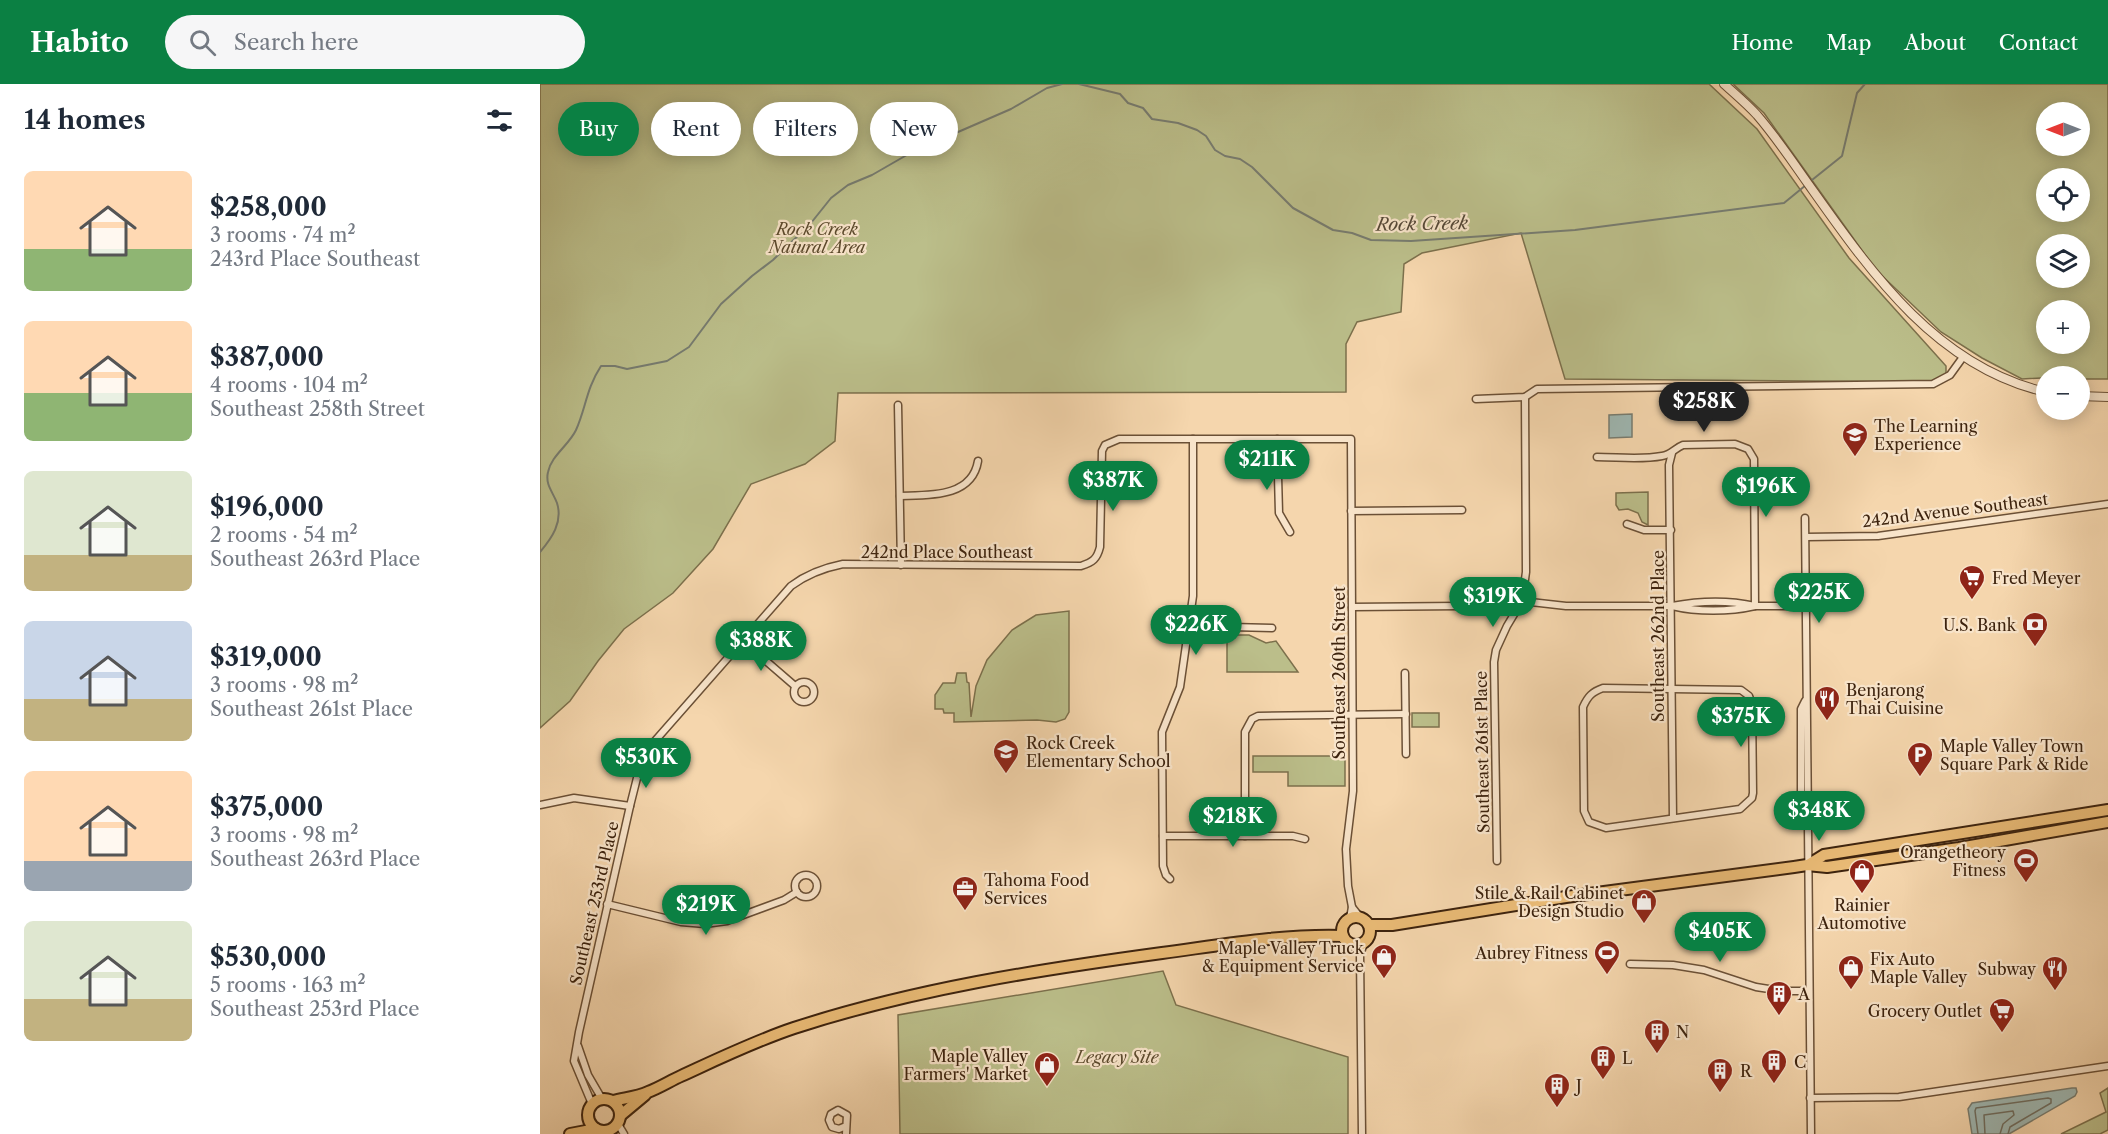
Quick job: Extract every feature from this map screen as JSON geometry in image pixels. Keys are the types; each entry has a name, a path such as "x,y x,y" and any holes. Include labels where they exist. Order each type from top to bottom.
{"main road":[{"path":"1807,865 1824,855 2108,810"},
{"path":"1360,920 1360,947 1348,942 1342,932 1345,921 1360,920 1392,926 1566,897 1807,865 1827,867 2108,822"},
{"path":"1984,843 1988,836 2026,830 2030,824"},
{"path":"596,1129 588,1119 589,1110 602,1101 648,1093 744,1047 790,1029 860,1007 974,982 1117,959 1342,932"},
{"path":"569,1134 596,1129 608,1132 648,1093"},
{"path":"602,1101 619,1107 619,1120"},
{"path":"569,1134 588,1119"}],"street":[{"path":"1724,84 1757,115 1778,141 1833,219 1902,305 1931,333 1963,357 2002,377 2036,389"},
{"path":"1476,399 1525,397 1537,389 1933,384 1950,375 1963,357"},
{"path":"2090,396 2108,397"},
{"name":"Southeast 261st Place","path":"1497,861 1494,662 1496,650 1507,626 1522,601 1526,572 1525,397"},
{"path":"898,405 901,565"},
{"name":"242nd Place Southeast","path":"803,577 824,568 843,564 1081,566 1092,562 1098,556 1100,547 1102,451 1105,445 1119,439 1192,439"},
{"path":"1170,879 1163,866 1162,732 1180,687 1190,626 1193,588 1192,439 1277,439 1279,513 1290,532"},
{"name":"Southeast 260th Street","path":"1277,439 1351,439 1353,790 1346,849 1347,876 1360,920"},
{"path":"1597,457 1662,456 1672,453 1683,445 1735,444 1748,449 1754,459 1755,606"},
{"name":"Southeast 262nd Place","path":"1672,453 1669,465 1673,818"},
{"path":"900,496 933,495 961,487 975,473 978,461"},
{"name":"242nd Avenue Southeast","path":"1806,537 1878,536 2108,504"},
{"path":"1351,511 1462,510"},
{"path":"1805,518 1811,1134"},
{"path":"1627,524 1644,530 1671,530"},
{"name":"Southeast 253rd Place","path":"602,1101 574,1061 607,904 640,766 645,754 791,586 803,577"},
{"path":"1522,601 1566,606 1672,606 1686,609 1807,606"},
{"path":"1352,607 1460,606"},
{"path":"1190,626 1272,627"},
{"path":"743,641 795,686"},
{"path":"1406,673 1406,754"},
{"path":"1603,688 1672,688 1732,688 1741,690 1749,696 1752,704 1752,798 1740,809 1606,828 1589,822 1584,811 1583,707 1590,696 1603,688"},
{"path":"1245,836 1245,732 1250,721 1258,716 1406,714"},
{"path":"540,805 574,798 630,806"},
{"path":"1163,836 1293,836 1305,839"},
{"path":"607,904 681,922 705,924 727,921 784,900 797,892"},
{"path":"1360,947 1362,1134"},
{"path":"1630,964 1673,965 1704,970 1756,987 1782,991 1809,991"},
{"path":"577,1045 588,1075 602,1101"},
{"path":"1810,1098 1899,1097 2108,1066"},
{"path":"619,1120 624,1134"},
{"path":"846,1126 846,1134"}],"green space":[{"name":"Rock Creek Natural Area","path":"540,84 1709,84 1757,129 1849,258 1946,366 1946,374 1929,382 1565,379 1521,233 1422,253 1404,264 1401,312 1357,322 1346,344 1346,392 838,393 835,441 805,464 751,484 713,549 673,593 624,629 570,701 540,728"},
{"path":"1733,84 2108,84 2108,379 2090,379 2090,366 2036,366 2036,378 2022,379 1982,358 1941,332 1876,270 1764,113"},
{"path":"1648,492 1648,525 1642,522 1638,513 1628,509 1619,510 1616,505 1616,493"},
{"path":"1069,611 1069,712 1065,719 1056,722 1037,720 954,722 954,713 944,713 943,709 935,709 935,695 943,683 955,683 957,673 966,673 969,683 971,717 976,686 987,660 1012,630 1036,615"},
{"path":"1227,635 1249,635 1266,643 1276,641 1298,672 1227,672"},
{"path":"1412,713 1439,713 1439,727 1412,727"},
{"path":"1253,756 1345,756 1345,786 1288,786 1288,772 1253,772"},
{"name":"Legacy Site","path":"1163,971 1176,1005 1348,1057 1348,1134 900,1134 898,1015"},
{"path":"2108,1088 2108,1130 2100,1134 2061,1134 2106,1112 2100,1093"}],"water":[{"path":"1632,414 1632,437 1609,438 1609,415"},
{"path":"2076,1088 2075,1096 2009,1134 1972,1134 1968,1109 1972,1103"}],"waterway":[{"name":"Rock Creek","path":"540,552 552,535 559,517 557,503 548,481 548,472 556,456 576,430 592,383 601,366 627,369 667,361 689,347 721,304 773,260 811,223 831,198 848,185 872,175 912,152 1011,109 1047,88 1062,84"},
{"name":"Rock Creek","path":"1079,84 1120,94 1128,103 1143,108 1152,119 1178,123 1197,130 1206,136 1215,150 1225,156 1240,159 1252,167 1293,208 1333,230 1352,233 1371,240 1411,241 1575,230 1784,203 1806,185"},
{"name":"Rock Creek","path":"1812,180 1842,156 1857,93 1865,84"}],"place":[{"name":"The Learning Experience","path":"1855,458"},
{"name":"Fred Meyer","path":"1972,601"},
{"name":"U.S. Bank","path":"2035,648"},
{"name":"Benjarong Thai Cuisine","path":"1827,722"},
{"name":"Rock Creek Elementary School","path":"1006,775"},
{"name":"Maple Valley Town Square Park & Ride","path":"1920,778"},
{"name":"Orangetheory Fitness","path":"2026,884"},
{"name":"Rainier Automotive","path":"1862,895"},
{"name":"Tahoma Food Services","path":"965,912"},
{"name":"Stile & Rail Cabinet Design Studio","path":"1644,925"},
{"name":"Aubrey Fitness","path":"1607,976"},
{"name":"Maple Valley Truck & Equipment Service","path":"1384,980"},
{"name":"Fix Auto Maple Valley","path":"1851,991"},
{"name":"Subway","path":"2055,992"},
{"name":"A","path":"1779,1017"},
{"name":"Grocery Outlet","path":"2002,1034"},
{"name":"N","path":"1657,1055"},
{"name":"L","path":"1603,1081"},
{"name":"C","path":"1774,1085"},
{"name":"Maple Valley Farmers' Market","path":"1047,1088"},
{"name":"R","path":"1720,1094"},
{"name":"J","path":"1557,1109"}]}
